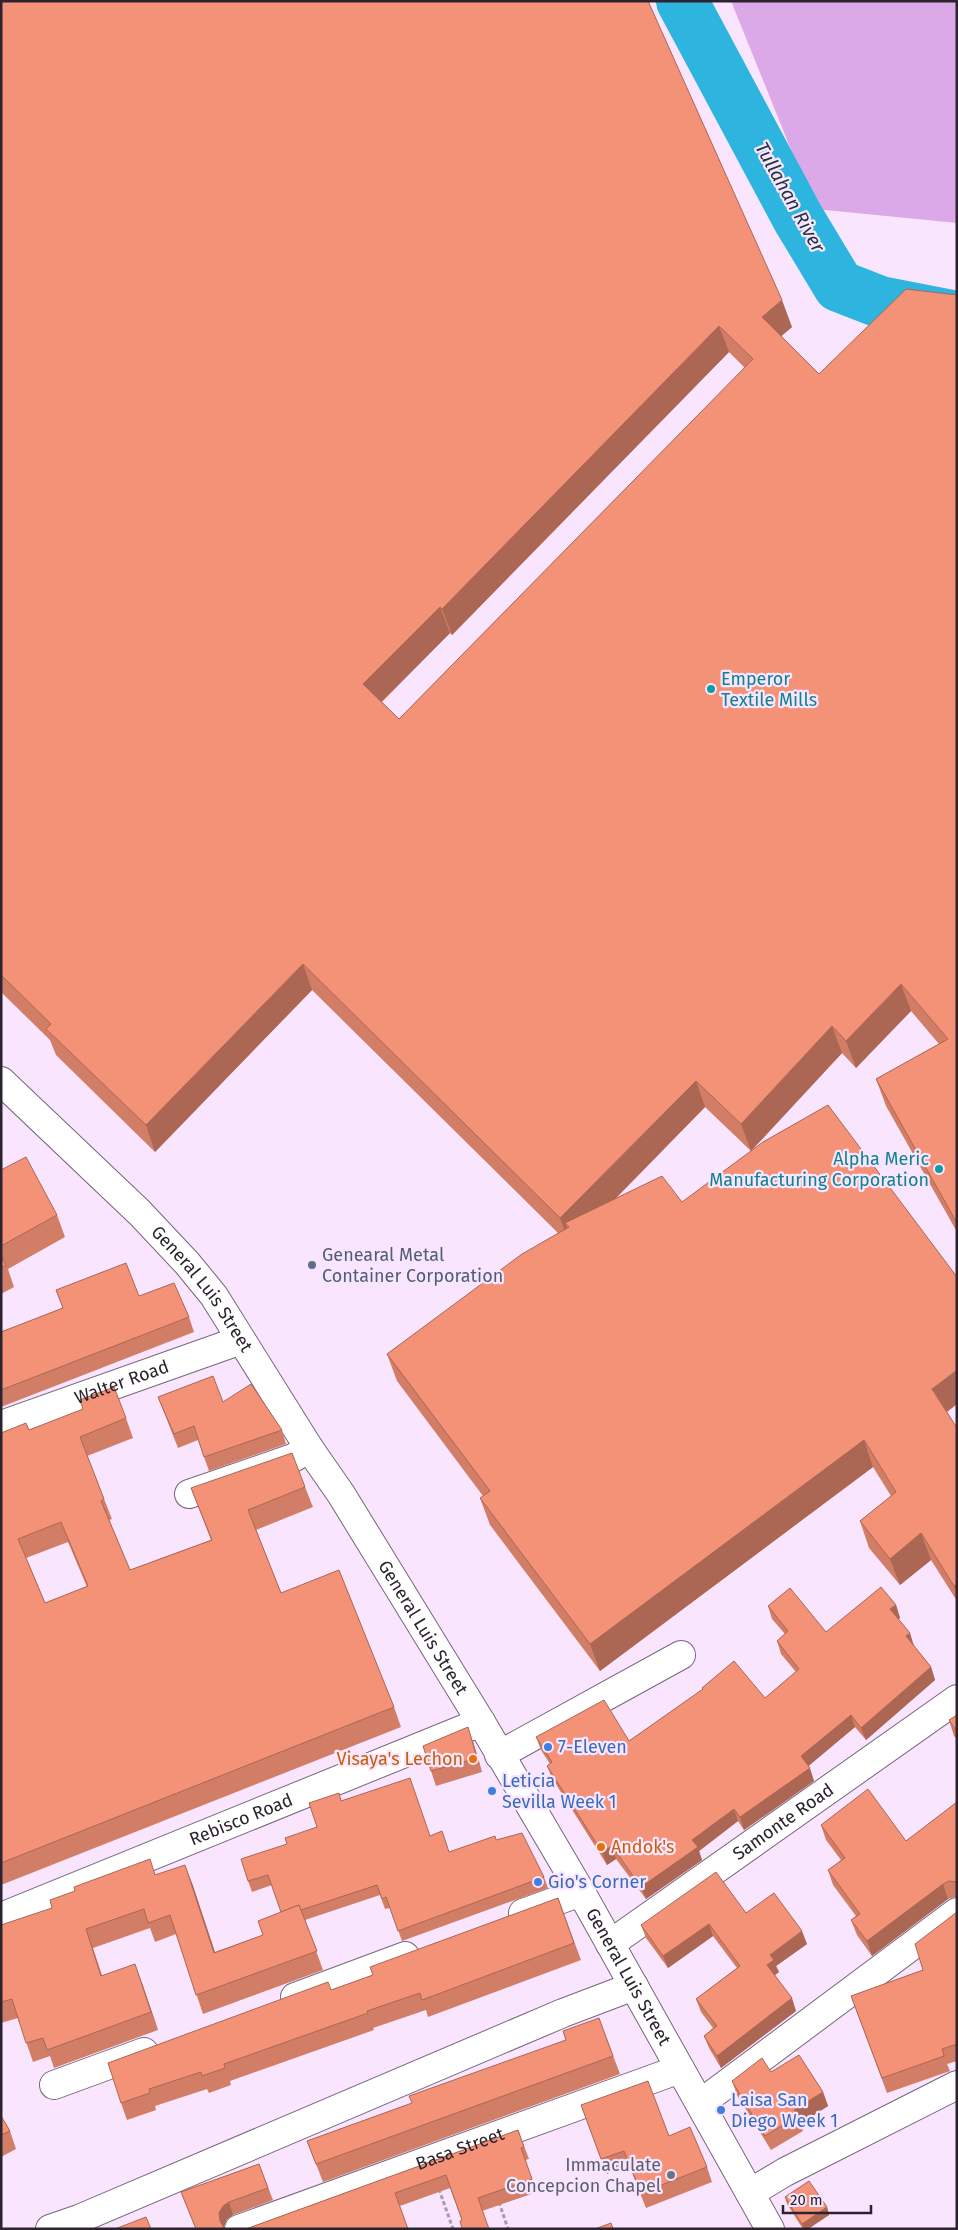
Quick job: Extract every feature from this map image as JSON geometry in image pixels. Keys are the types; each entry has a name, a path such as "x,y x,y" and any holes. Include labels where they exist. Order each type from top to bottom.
{"street":[{"name":"General Luis Street","path":"1,1081 140,1213 187,1263 214,1296 308,1448 341,1494 481,1722 581,1892 770,2229"},
{"name":"Walter Road","path":"1,1425 242,1340"},
{"path":"189,1494 293,1458 308,1448"},
{"path":"499,1755 681,1655"},
{"name":"Samonte Road","path":"610,1944 957,1698"},
{"name":"Rebisco Road","path":"1,1917 481,1722"},
{"path":"498,1922 581,1892"},
{"path":"701,2103 957,1912"},
{"path":"276,2004 433,1946"},
{"path":"50,2229 79,2219 563,2014 634,1986"},
{"path":"54,2085 165,2044"},
{"name":"Basa Street","path":"239,2229 680,2069"},
{"path":"750,2194 793,2168 957,2085"}],"path":[{"path":"429,2160 453,2229"},
{"path":"496,2194 508,2229"}],"shaded area":[{"path":"731,1 957,1 957,223 815,209"}],"building":[{"path":"1,1 648,1 782,300 762,317 819,374 906,289 957,295 957,1223 876,1079 948,1039 901,984 846,1041 832,1026 741,1124 696,1081 560,1218 303,964 146,1125 46,1029 51,1024 1,975","holes":["719,326 753,359 399,719 363,684 440,607 442,609"]},
{"path":"828,1105 957,1277 957,1370 932,1389 957,1428 957,1584 954,1586 921,1533 890,1559 860,1521 896,1492 864,1440 590,1644 480,1498 490,1491 387,1354 522,1254 569,1227 565,1223 662,1176 682,1202 763,1142"},
{"path":"26,1157 57,1215 1,1246 1,1170"},
{"path":"1,1256 6,1265 1,1268"},
{"path":"126,1263 139,1296 174,1283 189,1317 1,1390 1,1332 63,1308 56,1290"},
{"path":"213,1376 223,1402 251,1384 282,1430 204,1457 194,1426 174,1434 158,1397"},
{"path":"114,1387 126,1418 80,1437 104,1499 101,1501 130,1570 212,1540 191,1488 292,1453 305,1487 248,1510 281,1593 339,1570 394,1707 1,1863 1,1433 26,1423 29,1430 83,1409 80,1400","holes":["61,1522 88,1586 45,1603 18,1539"]},
{"path":"881,1587 896,1605 890,1609 910,1633 906,1636 931,1667 861,1728 851,1715 801,1756 810,1768 740,1817 734,1809 692,1840 698,1847 641,1887 612,1846 602,1852 547,1766 552,1762 536,1737 604,1700 629,1741 703,1689 734,1661 765,1698 799,1669 777,1641 788,1631 768,1606 790,1588 826,1632"},
{"path":"957,1715 957,1732 949,1720"},
{"path":"468,1727 477,1758 431,1771 423,1746"},
{"path":"410,1778 430,1836 442,1831 449,1852 495,1836 496,1840 522,1833 544,1877 398,1931 386,1897 382,1899 377,1885 301,1910 299,1905 281,1912 268,1875 248,1881 241,1859 287,1844 285,1838 317,1827 309,1803 339,1793 341,1801"},
{"path":"868,1789 906,1841 957,1802 957,1882 949,1881 943,1884 867,1941 851,1920 860,1914 828,1870 845,1858 821,1825"},
{"path":"150,1859 155,1875 185,1865 214,1953 263,1935 258,1921 299,1905 317,1951 196,1995 170,1915 148,1923 144,1909 86,1929 101,1976 135,1964 151,2012 47,2050 43,2038 26,2043 12,1999 1,2002 1,1925 52,1908 50,1900 75,1891 74,1887"},
{"path":"716,1872 746,1913 774,1893 802,1931 770,1955 774,1960 767,1965 792,1998 717,2056 704,2036 717,2026 696,1999 740,1966 709,1924 663,1956 641,1925"},
{"path":"558,1898 574,1943 422,2000 420,1993 367,2011 368,2013 224,2064 225,2068 202,2076 201,2072 149,2089 150,2093 121,2103 108,2063 328,1982 331,1990 373,1975 370,1967"},
{"path":"957,1912 957,2044 942,2049 944,2056 882,2078 851,1996 923,1970 915,1944"},
{"path":"599,2018 613,2056 316,2164 307,2141 412,2103 409,2096 566,2040 563,2031"},
{"path":"799,2055 823,2092 794,2110 798,2116 765,2136 732,2081 762,2058 771,2072"},
{"path":"648,2081 669,2136 690,2127 707,2167 641,2193 624,2151 601,2159 581,2105"},
{"path":"1,2116 10,2131 1,2135"},
{"path":"518,2130 524,2147 521,2148 532,2179 478,2198 489,2229 462,2229 460,2221 462,2220 446,2175 395,2193 408,2229 246,2229"},
{"path":"259,2164 268,2188 223,2206 219,2213 220,2221 225,2229 196,2229 181,2192"},
{"path":"809,2181 827,2207 802,2224 785,2197"},
{"path":"146,2217 151,2229 115,2229"},
{"path":"611,2223 613,2229 595,2229"}],"waterway":[{"name":"Tullahan River","path":"682,1 798,218 839,286 880,302 957,317"}],"place":[{"name":"Emperor Textile Mills","path":"711,689"},
{"name":"Alpha Meric Manufacturing Corporation","path":"939,1169"},
{"name":"Genearal Metal Container Corporation","path":"312,1265"},
{"name":"7-Eleven","path":"548,1747"},
{"name":"Visaya's Lechon","path":"473,1759"},
{"name":"Leticia Sevilla Week 1","path":"492,1791"},
{"name":"Andok's","path":"601,1847"},
{"name":"Gio's Corner","path":"538,1882"},
{"name":"Laisa San Diego Week 1","path":"721,2110"},
{"name":"Immaculate Concepcion Chapel","path":"671,2175"}]}
